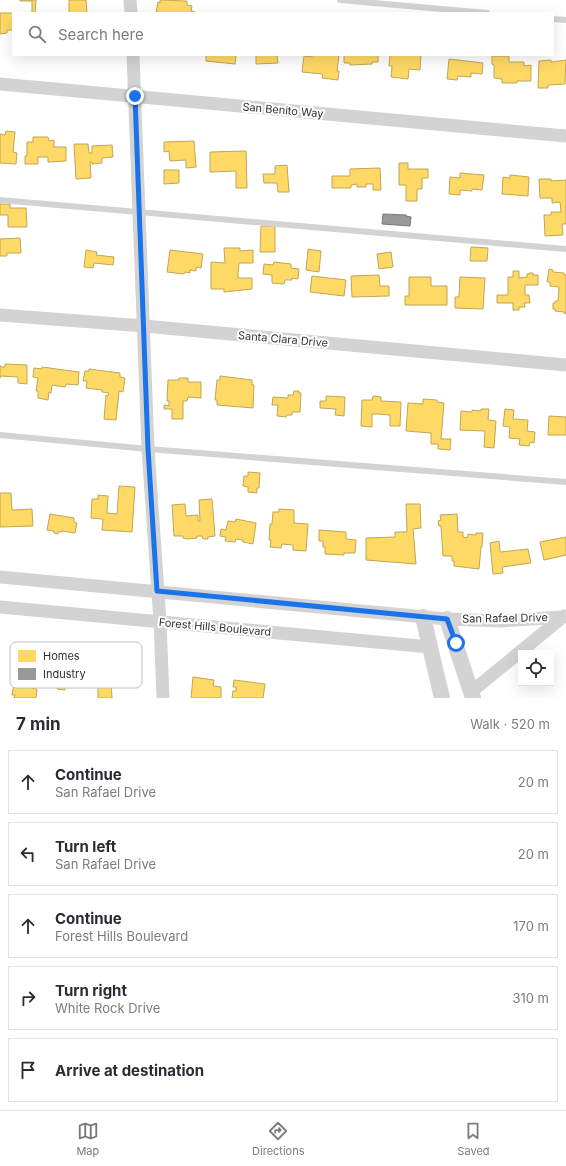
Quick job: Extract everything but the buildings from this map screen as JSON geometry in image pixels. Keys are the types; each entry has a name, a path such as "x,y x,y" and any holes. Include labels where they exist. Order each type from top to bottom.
{"street":[{"path":"130,0 131,12"},
{"path":"133,56 148,449 160,622 163,698"},
{"name":"San Benito Way","path":"0,84 566,136"},
{"name":"Santa Clara Drive","path":"0,315 144,326 566,365"},
{"path":"0,577 423,616 442,698"},
{"name":"Forest Hills Boulevard","path":"0,607 430,647"},
{"name":"San Rafael Drive","path":"423,616 447,619 501,621 564,616"},
{"name":"San Rafael Drive","path":"447,619 472,695 564,616"}],"lane":[{"path":"340,0 476,12"},
{"path":"554,19 566,20"},
{"path":"0,200 566,249"},
{"path":"0,435 148,449 566,482"}],"route":[{"path":"135,96 148,449 157,591 447,619 456,643"}]}
